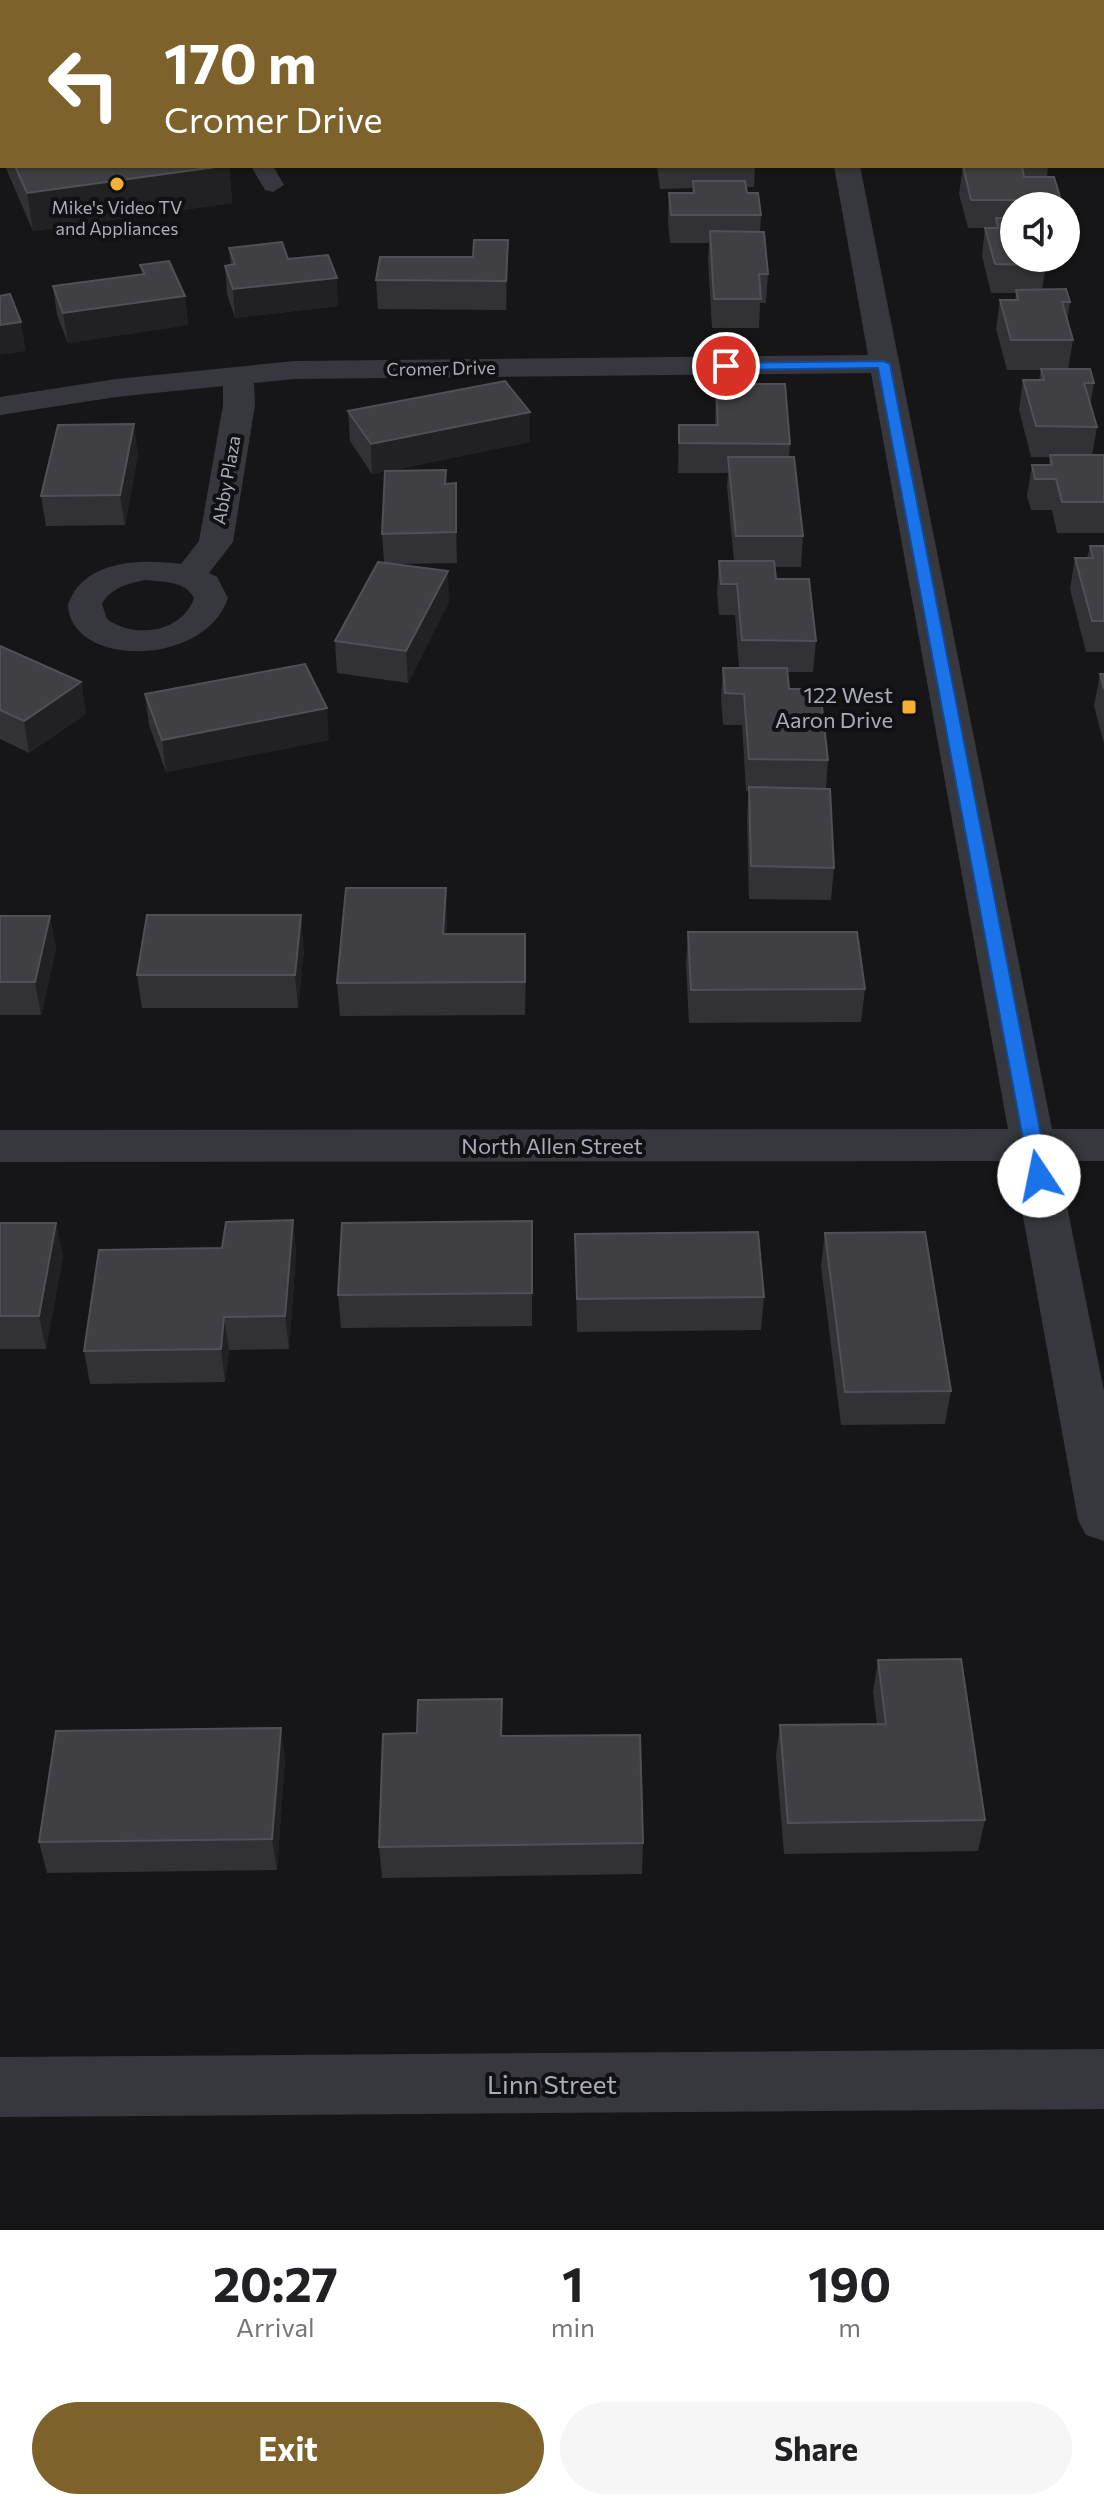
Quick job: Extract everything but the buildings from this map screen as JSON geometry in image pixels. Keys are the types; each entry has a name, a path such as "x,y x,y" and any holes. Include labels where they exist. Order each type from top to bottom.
{"street":[{"path":"847,168 1104,1520"},
{"name":"Cromer Drive","path":"0,406 116,388 295,370 884,364"},
{"name":"Abby Plaza","path":"190,575 216,542 239,405 238,376"},
{"name":"North Allen Street","path":"0,1146 1104,1145"},
{"name":"Linn Street","path":"0,2087 1104,2079"}],"place":[{"name":"Mike's Video TV and Appliances","path":"117,184"},
{"name":"122 West Aaron Drive","path":"909,707"}],"route":[{"path":"726,366 884,364 1039,1176"}]}
